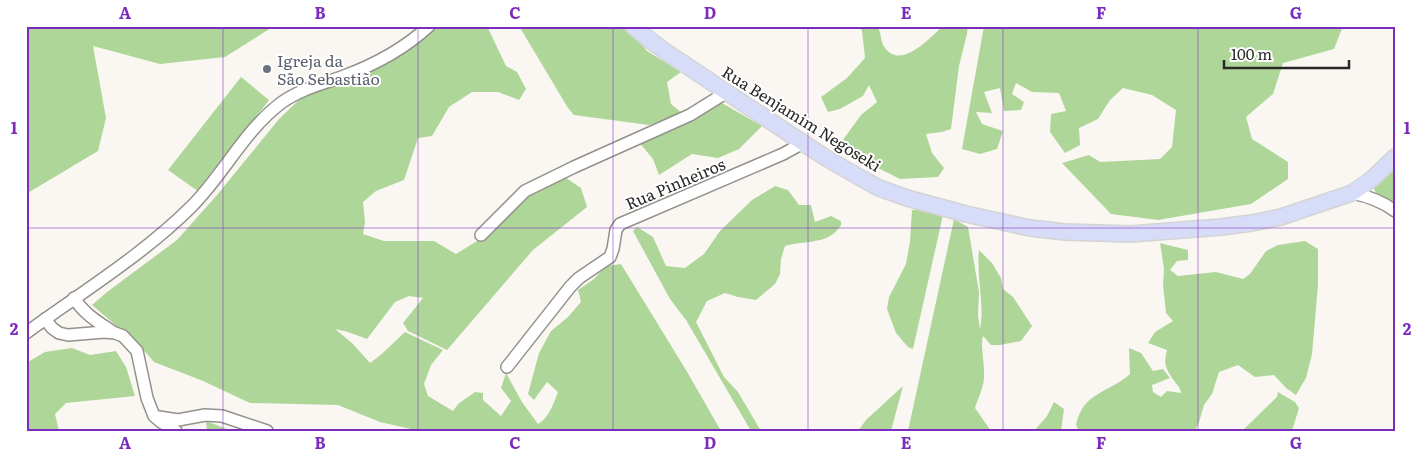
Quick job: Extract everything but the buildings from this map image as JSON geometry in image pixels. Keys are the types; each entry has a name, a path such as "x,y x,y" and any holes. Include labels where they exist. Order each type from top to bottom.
{"main road":[{"name":"Rua Benjamim Negoseki","path":"633,26 655,44 803,143 879,188 908,198 996,222 1030,228 1064,232 1131,234 1252,223 1281,217 1352,193 1372,179 1395,158"}],"street":[{"path":"26,333 142,249 192,206 255,128 281,103 302,90 345,76 366,66 396,50 429,26"},
{"path":"481,235 525,191 690,115 727,92"},
{"name":"Rua Pinheiros","path":"507,367 570,287 579,278 610,257 616,230 620,224 783,154 803,143"},
{"path":"1352,193 1372,198 1395,211"},
{"path":"74,298 87,315 123,336 132,344 137,351 147,398 154,416 176,431"},
{"path":"45,319 59,333 68,335 115,333"},
{"path":"154,416 178,420 205,416 222,416 267,431"}],"green space":[{"path":"26,26 274,26 225,57 160,64 93,46 106,118 98,151 26,194"},
{"path":"437,26 487,26 506,66 517,72 526,89 519,100 498,92 472,92 449,107 432,136 418,138 404,180 376,191 363,202 365,222 363,234 384,241 434,241 456,254 477,241 520,200 563,176 581,188 587,207 533,250 447,350 408,331 403,323 423,298 409,296 395,302 367,339 335,329 352,343 370,363 405,332 443,350 431,365 424,384 428,396 453,411 458,404 475,392 483,393 483,400 501,416 511,401 501,388 506,373 522,402 538,424 548,414 558,392 547,382 534,400 528,394 539,353 551,331 568,317 581,302 578,290 594,279 606,266 621,264 721,431 414,431 380,422 338,405 250,403 203,381 154,362 140,346 92,305 177,240 217,195 279,119 302,97 393,60 432,32"},
{"path":"519,26 627,26 647,51 681,72 667,82 671,104 683,114 649,125 574,115"},
{"path":"859,26 877,26 885,48 892,54 899,56 915,50 943,26 968,26 959,66 951,129 926,134 932,153 944,168 938,177 900,179 856,160 840,144 861,115 877,102 869,85 863,96 840,109 828,112 821,97 847,78 865,58 862,31"},
{"path":"984,26 1343,26 1334,49 1283,63 1273,94 1246,117 1252,139 1288,162 1288,179 1251,204 1158,220 1111,214 1062,163 1089,155 1100,162 1160,159 1172,147 1176,110 1152,95 1123,88 1110,100 1098,119 1079,128 1080,145 1065,153 1050,132 1051,114 1066,111 1059,93 1032,92 1016,83 1012,94 1024,102 1021,110 1004,111 1000,88 984,92 992,113 976,112 982,124 1003,131 997,149 980,154 962,149"},
{"path":"241,77 269,100 199,192 168,170"},
{"path":"722,103 762,126 739,149 718,158 692,154 659,175 653,159 638,141 680,126"},
{"path":"1395,169 1395,205 1377,194 1374,183"},
{"path":"775,186 788,190 799,205 811,205 815,222 831,216 841,221 841,225 828,237 785,246 781,259 780,274 775,284 756,300 725,293 707,301 696,322 724,377 738,392 761,431 751,431 686,320 670,299 633,231 637,227 653,237 666,266 685,268 704,254 720,231 752,200"},
{"path":"929,209 943,215 913,349 908,347 896,333 887,309 889,297 906,264 912,210"},
{"path":"954,219 968,227 979,292 978,315 980,329 982,310 979,250 992,263 1001,278 1003,289 1013,297 1032,326 1021,341 991,345 983,336 984,381 975,408 991,431 908,431"},
{"path":"1305,241 1318,249 1318,285 1312,354 1306,378 1296,395 1286,388 1274,375 1255,377 1238,365 1219,372 1212,394 1204,405 1195,431 1079,431 1076,425 1077,421 1086,403 1130,374 1129,348 1141,353 1153,371 1163,369 1170,378 1152,385 1153,392 1161,397 1167,391 1181,393 1166,367 1167,350 1148,343 1155,332 1173,321 1166,313 1163,285 1164,269 1160,243 1188,250 1188,260 1177,261 1170,270 1178,276 1216,272 1243,279 1250,274 1266,251 1278,245"},
{"path":"72,348 90,355 116,351 126,367 135,396 66,403 55,414 59,431 26,431 26,363 45,352"},
{"path":"903,386 891,431 858,431 866,420"},
{"path":"1278,392 1295,402 1299,408 1292,431 1242,431 1277,397"},
{"path":"1054,402 1064,409 1061,431 1034,431 1047,416"},
{"path":"206,421 232,431 207,431"}],"place":[{"name":"Igreja da São Sebastião","path":"267,69"}]}
